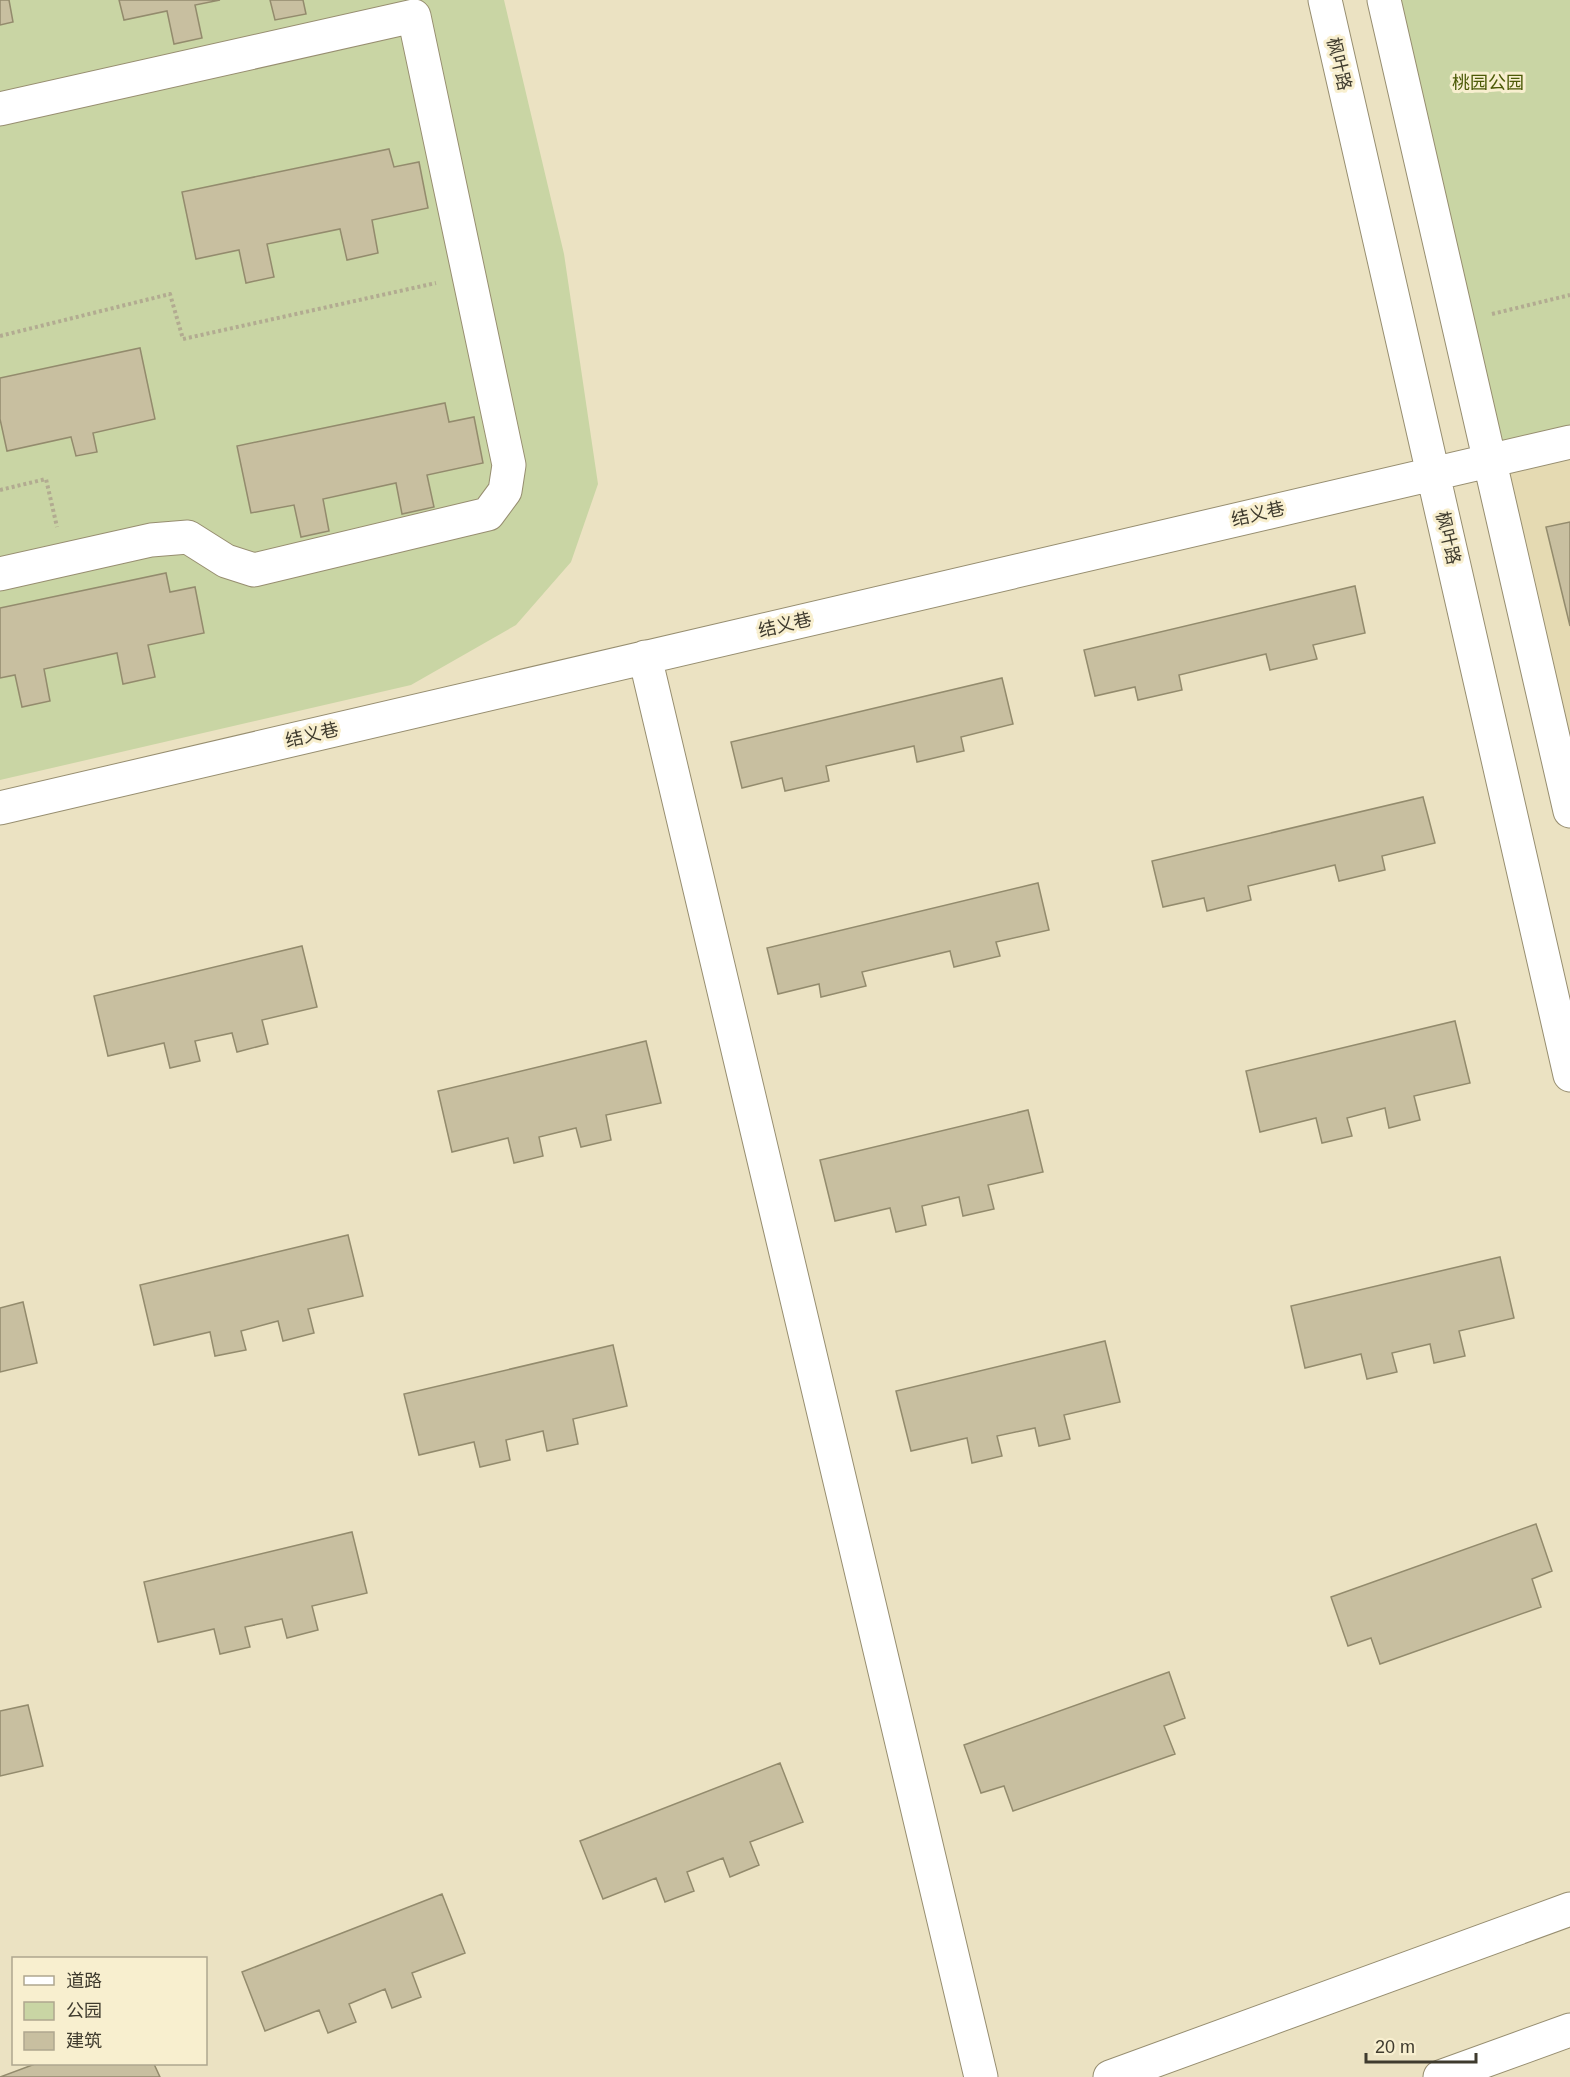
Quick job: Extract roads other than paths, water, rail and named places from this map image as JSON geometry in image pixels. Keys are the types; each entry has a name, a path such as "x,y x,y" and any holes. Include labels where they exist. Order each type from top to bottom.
{"street":[{"name":"枫叶路","path":"1325,0 1570,1075"},
{"path":"1384,0 1570,811"},
{"path":"0,109 414,16 509,465 505,491 488,514 254,570 226,561 188,537 151,540 0,574"},
{"name":"结义巷","path":"0,808 1570,442"},
{"path":"645,657 981,2077"},
{"path":"1110,2077 1570,1909"},
{"path":"1440,2077 1570,2030"}],"park label":[{"name":"桃园公园","path":"1488,83"}]}
